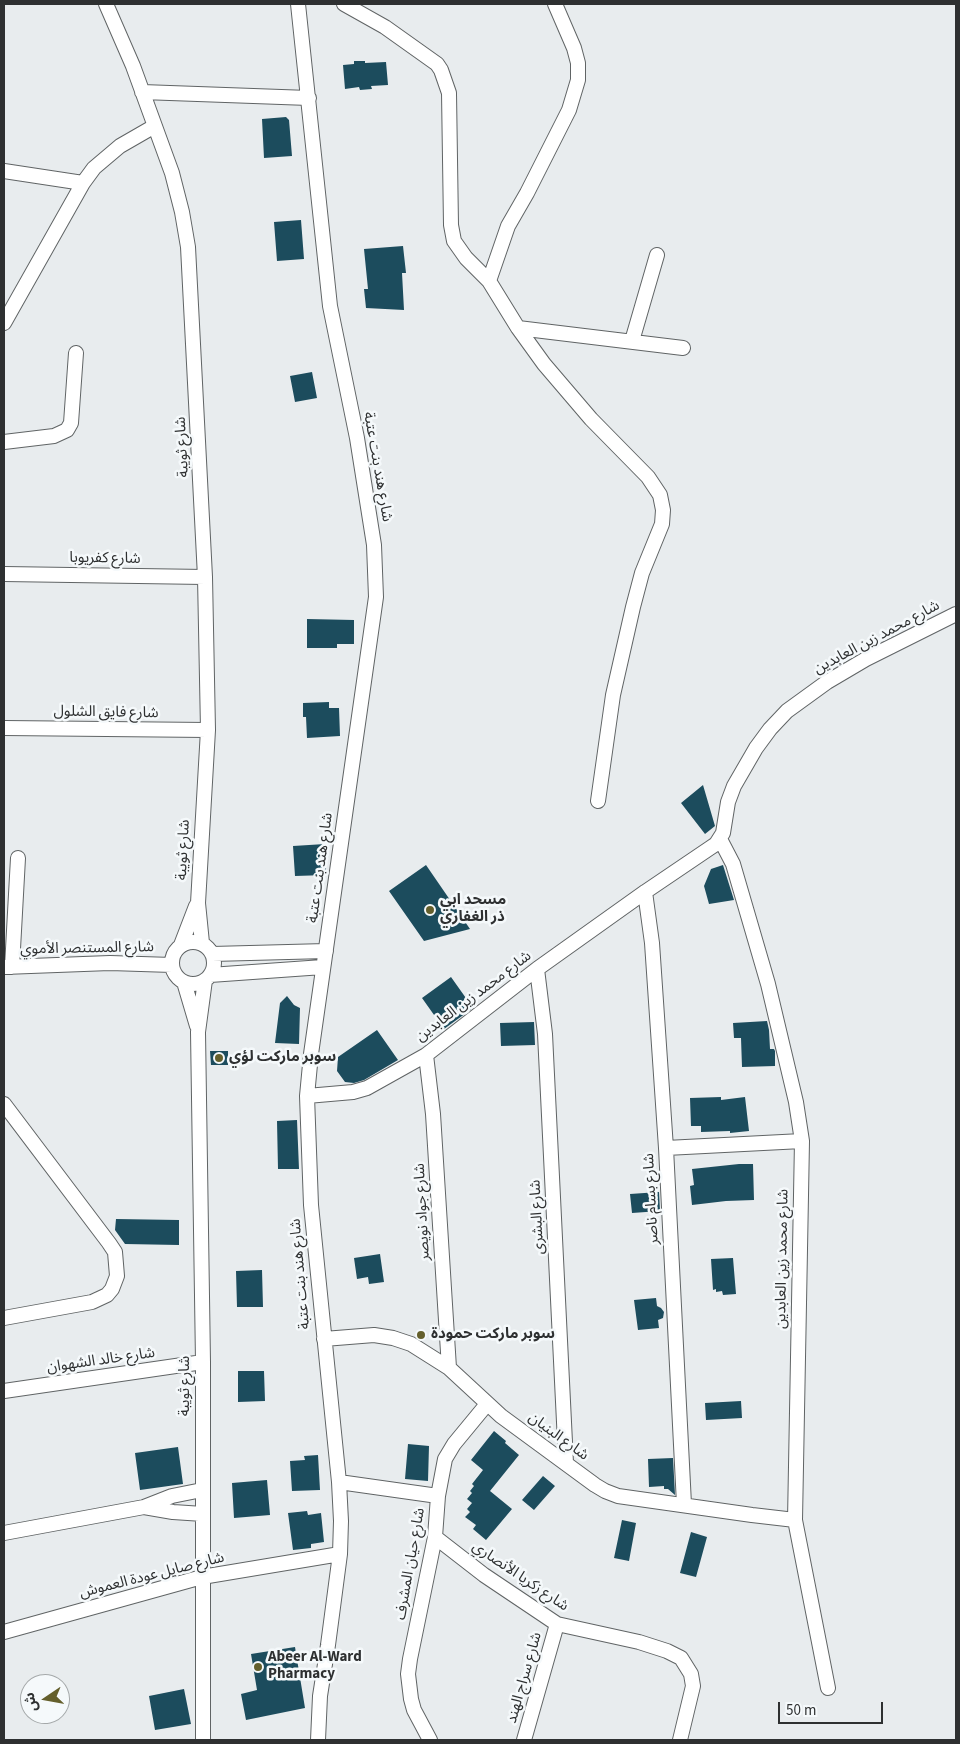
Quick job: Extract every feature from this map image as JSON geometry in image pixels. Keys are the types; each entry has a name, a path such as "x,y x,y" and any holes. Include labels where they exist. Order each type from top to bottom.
{"street":[{"name":"شارع ثويبة","path":"106,4 142,92 172,173 182,212 188,247 205,578 208,730 198,903 202,943"},
{"name":"شارع هند بنت عتبة","path":"298,4 330,306 356,438 372,535 376,598 323,967 307,1096 311,1205 339,1482 341,1521 340,1554 320,1696 318,1740"},
{"path":"344,4 385,27 436,64 441,70 448,93 452,232 454,241 462,254 488,281 518,328 563,386 591,419 648,477 660,495 663,510 662,524 642,573 613,695 598,802"},
{"path":"488,281 508,226 556,135 574,95 578,80 578,63 574,48 554,4"},
{"path":"142,92 309,98"},
{"path":"4,323 94,168 111,152 153,126"},
{"path":"4,171 84,183"},
{"path":"632,341 657,255"},
{"path":"518,328 683,348"},
{"path":"4,442 54,436 67,430 71,423 76,353"},
{"name":"شارع كفريوبا","path":"4,574 205,578"},
{"name":"شارع محمد زين العابدين","path":"307,1096 342,1094 361,1090 426,1055 537,969 710,848 720,839 728,802 734,786 770,728 787,711 827,682 866,659 956,614"},
{"name":"شارع فايق الشلول","path":"4,728 208,730"},
{"name":"شارع محمد زين العابدين","path":"720,839 733,864 768,984 796,1102 802,1141 795,1520 828,1688"},
{"path":"8,967 18,858"},
{"name":"شارع بسام ناصر","path":"645,892 651,936 666,1148 684,1504"},
{"name":"شارع ثويبة","path":"181,945 198,903"},
{"path":"208,977 213,968 212,954 208,947 202,943 194,942 181,945 175,951 172,965 174,972 184,982 198,983 208,977 323,967"},
{"path":"212,954 326,951"},
{"name":"شارع المستنصر الأموي","path":"8,967 110,963 172,965"},
{"name":"شارع البشرى","path":"537,969 545,1034 566,1463"},
{"name":"شارع ثويبة","path":"203,1740 203,1362 198,1032 208,977"},
{"name":"شارع ثويبة","path":"184,982 198,1032"},
{"name":"شارع جواد نويصر","path":"426,1055 433,1114 449,1368"},
{"path":"4,1104 110,1243 114,1252 117,1276 112,1289 107,1295 92,1302 4,1318"},
{"path":"666,1148 802,1141"},
{"name":"شارع البنيان","path":"324,1338 374,1335 393,1338 411,1344 449,1368 487,1404 595,1485 618,1496 795,1520"},
{"name":"شارع خالد الشهوان","path":"4,1391 203,1362"},
{"name":"شارع حيان المشرف","path":"430,1740 414,1710 408,1674 435,1537 442,1468 449,1451 487,1404"},
{"path":"339,1482 438,1496"},
{"path":"4,1533 144,1507 172,1496 202,1490"},
{"path":"144,1507 202,1514"},
{"name":"شارع زكريا الأنصاري","path":"435,1537 484,1575 557,1624 639,1642 667,1651 681,1658 691,1674 693,1686 680,1740"},
{"name":"شارع صايل عودة العموش","path":"4,1632 202,1577 340,1554"},
{"name":"شارع سراج الهند","path":"524,1740 557,1624"}],"building":[{"path":"354,61 365,61 365,63 386,62 388,85 371,86 372,89 360,90 359,87 345,89 343,65 354,64"},
{"path":"286,117 289,120 292,156 264,158 262,119"},
{"path":"301,220 304,259 277,261 274,222"},
{"path":"403,246 406,273 402,273 404,310 366,308 364,289 368,289 364,249"},
{"path":"312,372 317,398 295,402 290,376"},
{"path":"307,619 354,620 354,644 337,644 337,648 307,648"},
{"path":"329,702 329,708 339,708 340,736 307,738 306,717 303,717 303,703"},
{"path":"703,785 715,826 705,834 681,803"},
{"path":"325,844 326,875 295,876 293,846"},
{"name":"مسحد ابي ذر الغفاري","path":"426,865 470,929 424,941 389,891"},
{"path":"723,865 734,900 709,904 704,886 711,869"},
{"path":"451,977 473,1008 444,1029 422,998"},
{"path":"287,996 294,1005 300,1008 299,1044 275,1043 280,1003"},
{"path":"767,1021 770,1049 775,1051 775,1066 742,1067 741,1038 734,1038 733,1023"},
{"path":"534,1022 535,1045 501,1046 500,1023"},
{"path":"377,1030 398,1060 364,1080 354,1083 345,1082 337,1071 338,1057"},
{"name":"سوبر ماركت لؤي","path":"210,1051 228,1051 228,1065 211,1065"},
{"path":"721,1097 721,1100 745,1097 749,1131 730,1133 730,1131 701,1132 701,1126 691,1126 690,1098"},
{"path":"297,1120 299,1169 278,1169 277,1121"},
{"path":"753,1164 754,1200 692,1205 690,1186 694,1185 692,1169"},
{"path":"659,1192 660,1211 632,1213 630,1194"},
{"path":"116,1219 179,1220 179,1245 125,1244 115,1230"},
{"path":"380,1254 384,1282 369,1284 368,1277 357,1279 354,1258"},
{"path":"733,1258 736,1294 723,1295 722,1291 716,1292 716,1289 713,1290 711,1259"},
{"path":"262,1270 263,1307 237,1307 236,1271"},
{"path":"656,1298 657,1306 664,1312 663,1318 658,1320 659,1328 638,1330 634,1300"},
{"path":"238,1371 264,1371 265,1401 238,1402"},
{"path":"741,1401 742,1418 706,1420 705,1403"},
{"path":"494,1431 519,1455 490,1491 512,1509 486,1540 473,1529 476,1525 465,1517 470,1512 467,1509 472,1503 467,1499 472,1493 470,1491 474,1486 472,1484 483,1470 471,1460"},
{"path":"408,1444 429,1446 428,1481 405,1479"},
{"path":"178,1447 183,1484 140,1490 135,1453"},
{"path":"318,1455 320,1490 292,1491 290,1461 305,1460 304,1456"},
{"path":"673,1458 675,1495 668,1489 664,1489 664,1486 649,1487 648,1459"},
{"path":"543,1476 555,1486 534,1510 522,1500"},
{"path":"267,1480 270,1515 234,1518 232,1483"},
{"path":"307,1511 308,1515 321,1513 324,1542 311,1544 311,1548 293,1550 288,1513"},
{"path":"622,1520 636,1523 629,1561 614,1558"},
{"path":"691,1532 707,1537 696,1577 680,1573"},
{"path":"295,1647 305,1708 246,1720 241,1694 257,1690 251,1654"},
{"path":"184,1689 191,1724 155,1730 149,1696"}],"place":[{"name":"مسحد ابي ذر الغفاري","path":"430,910"},
{"name":"سوبر ماركت لؤي","path":"219,1058"},
{"name":"سوبر ماركت حمودة","path":"421,1335"},
{"name":"Abeer Al-Ward Pharmacy","path":"258,1667"}]}
